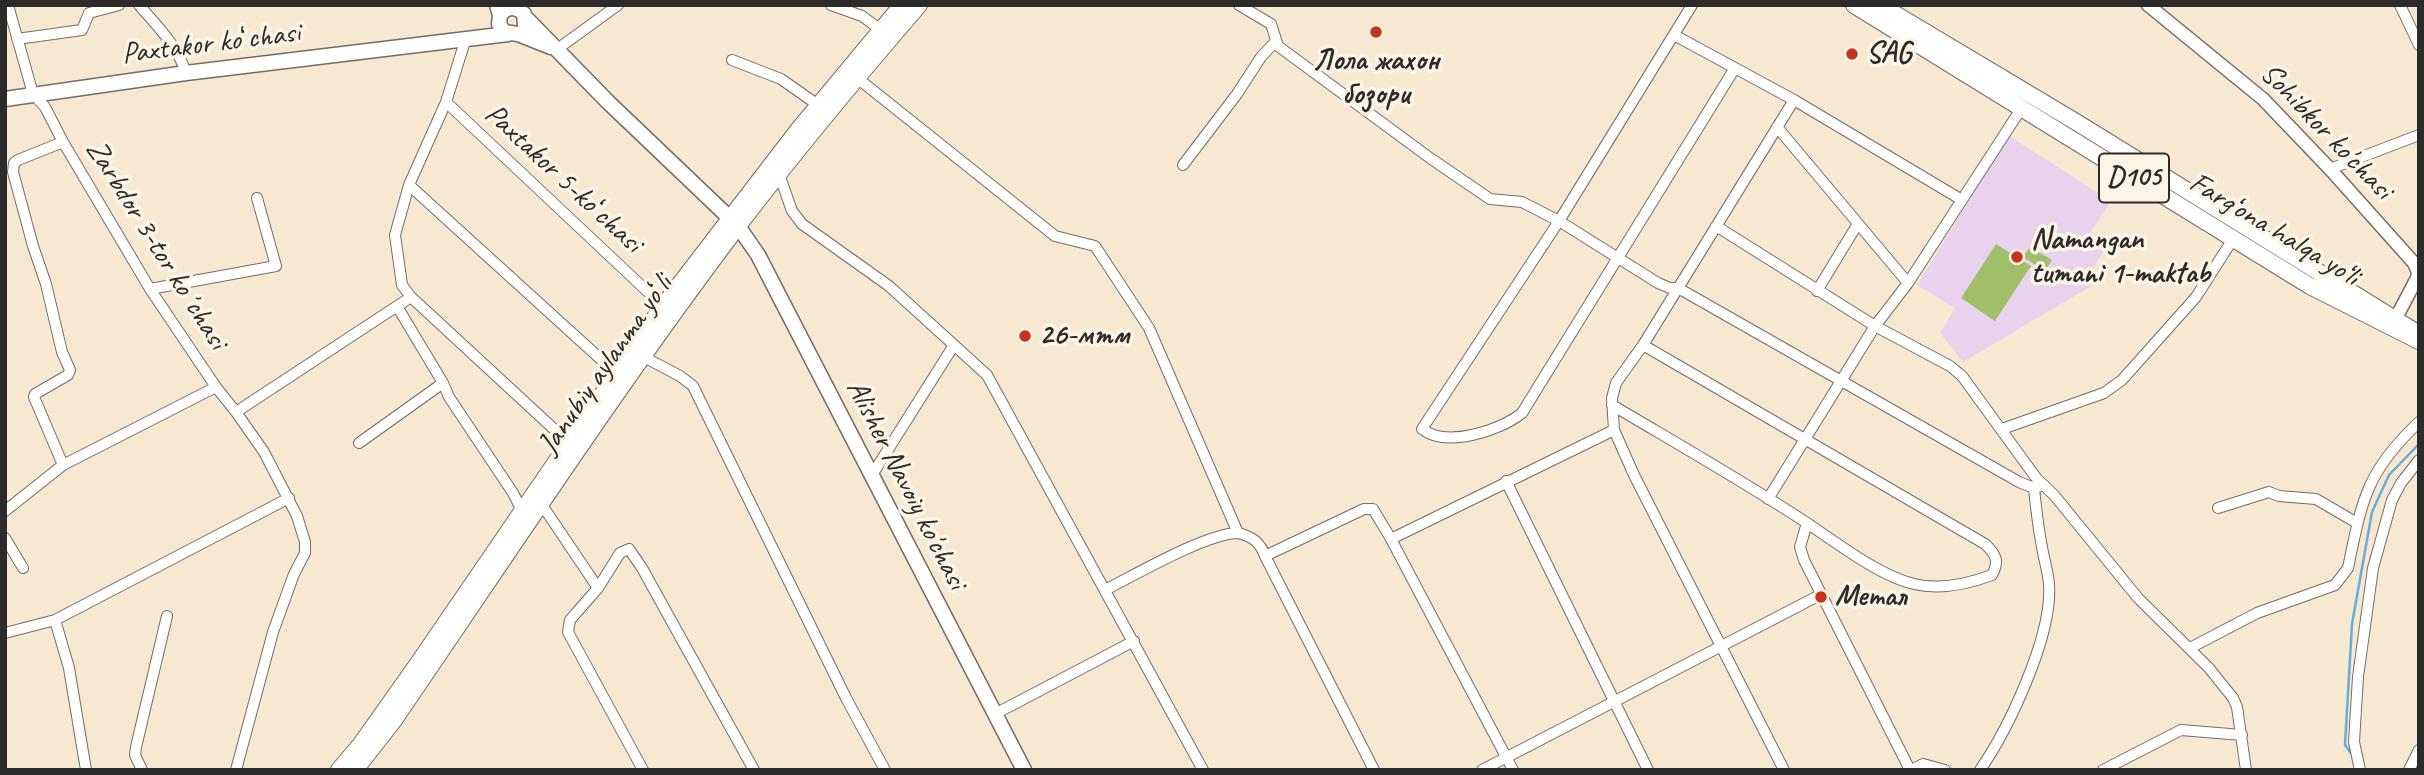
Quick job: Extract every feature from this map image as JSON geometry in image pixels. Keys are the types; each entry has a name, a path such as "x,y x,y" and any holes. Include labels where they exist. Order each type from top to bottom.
{"highway":[{"name":"Janubiy aylanma yoʻli","path":"339,770 361,744 411,673 616,373 734,222 818,106 902,5"},
{"name":"Janubiy aylanma yoʻli","path":"355,770 394,720 734,222 779,174 856,77 919,5"},
{"name":"Farg‘ona halqa yo‘li","path":"1854,5 2320,292 2419,341"},
{"name":"Farg‘ona halqa yo‘li","path":"1880,5 2419,334"}],"main road":[{"path":"507,8 518,10 524,27 504,22 507,8"},
{"name":"Alisher Navoiy ko'chasi","path":"518,10 607,102 734,222 758,255 1024,770"},
{"name":"Paxtakor koʻchasi","path":"5,99 466,38 504,22"},
{"path":"504,22 556,50"}],"street":[{"name":"Zarbdor 3-tor koʼchasi","path":"8,5 33,94 45,107 150,289 264,452 289,498 306,542 305,553 294,574 273,632 236,770"},
{"path":"17,39 77,31 85,27 89,13 119,5"},
{"path":"139,5 180,55 186,73"},
{"path":"556,50 618,5"},
{"path":"831,5 862,16 881,30"},
{"path":"1239,5 1270,24 1278,46 1414,147 1490,198 1517,200 1559,221 1616,259 1665,287 1678,288 2019,482 2039,486 2137,598 2190,648 2233,698 2242,735 2246,770"},
{"path":"1692,5 1559,221 1422,429 1444,438 1469,436 1519,416 1735,68"},
{"name":"Sohibkor ko'chasi","path":"2148,5 2263,99 2330,169 2416,267 2417,278 2396,318"},
{"path":"2400,5 2419,45"},
{"path":"1674,34 1794,100 1962,200"},
{"path":"466,38 446,102 409,185 395,235 402,285 411,297 569,443"},
{"path":"1183,166 1261,57 1276,41"},
{"path":"732,60 781,79 818,106"},
{"path":"856,77 1055,236 1090,244 1100,250 1149,328 1238,533"},
{"path":"1784,770 1614,430 1612,405 1616,383 1643,345 1794,100"},
{"name":"Paxtakor 5-koʻchasi","path":"446,102 648,292"},
{"path":"1768,499 1874,326 1908,283 2021,108"},
{"path":"1777,127 1908,283"},
{"path":"2330,169 2419,135"},
{"path":"63,142 18,160 14,163 13,172 46,284 61,352 70,370 68,375 34,397 64,465"},
{"path":"779,174 792,211 802,225 889,286 987,375 1203,770"},
{"path":"409,185 616,373"},
{"path":"150,289 276,266 257,198"},
{"path":"1817,291 1857,225"},
{"path":"1716,226 1874,326 1950,366 1962,376 2037,479 2037,520 2049,583 2049,614 2044,634 2013,711 1980,770"},
{"path":"2002,429 2104,393 2122,380 2196,297 2233,239"},
{"path":"236,412 411,297"},
{"path":"398,308 449,397 513,493 522,512"},
{"path":"872,475 954,345"},
{"path":"1612,405 1859,557 1912,584 1939,587 1975,581 1992,576 1998,565 1994,552 1985,544 1643,345"},
{"path":"644,357 693,386 846,698 885,770"},
{"path":"359,443 443,383"},
{"path":"5,511 64,465 216,387"},
{"path":"2190,648 2257,613 2335,585 2348,568 2362,502 2372,478 2398,442 2419,422"},
{"path":"1391,539 1614,430"},
{"path":"2360,770 2354,742 2358,677 2373,568 2392,500 2419,460"},
{"path":"1506,481 1648,770"},
{"path":"2218,508 2269,492 2279,496 2316,499 2357,523"},
{"path":"5,633 54,620 289,498"},
{"path":"542,505 598,588"},
{"path":"1265,556 1369,508 1377,512 1513,770"},
{"path":"1807,523 1800,550 1820,595 1911,770 1923,764 1945,770"},
{"path":"1105,590 1176,554 1228,533 1238,533 1255,540 1261,546 1374,770"},
{"path":"5,538 23,568"},
{"path":"643,770 568,632 570,620 598,588 620,553 629,549 754,770"},
{"path":"1482,770 1820,595"},
{"path":"142,770 135,755 135,747 167,616"},
{"path":"54,620 69,668 86,770"},
{"path":"995,714 1134,640"},
{"path":"2103,770 2181,730 2242,735"},
{"path":"2409,770 2419,750"}],"shaded area":[{"name":"Namangan tumani 1-maktab","path":"2009,136 2111,201 2091,232 2109,243 2092,270 2103,279 1963,362 1940,333 1955,308 1917,285"}],"green space":[{"path":"1996,244 2031,266 1995,321 1961,298"},
{"path":"2030,247 2052,260 2045,271 2023,257"}],"waterway":[{"path":"2353,756 2345,745 2352,624 2372,512 2389,475 2419,444"}],"place":[{"name":"Лола жахон бозори","path":"1376,32"},
{"name":"SAG","path":"1852,54"},
{"name":"Namangan tumani 1-maktab","path":"2017,257"},
{"name":"26-мтм","path":"1025,336"},
{"name":"Метал","path":"1821,597"}]}
